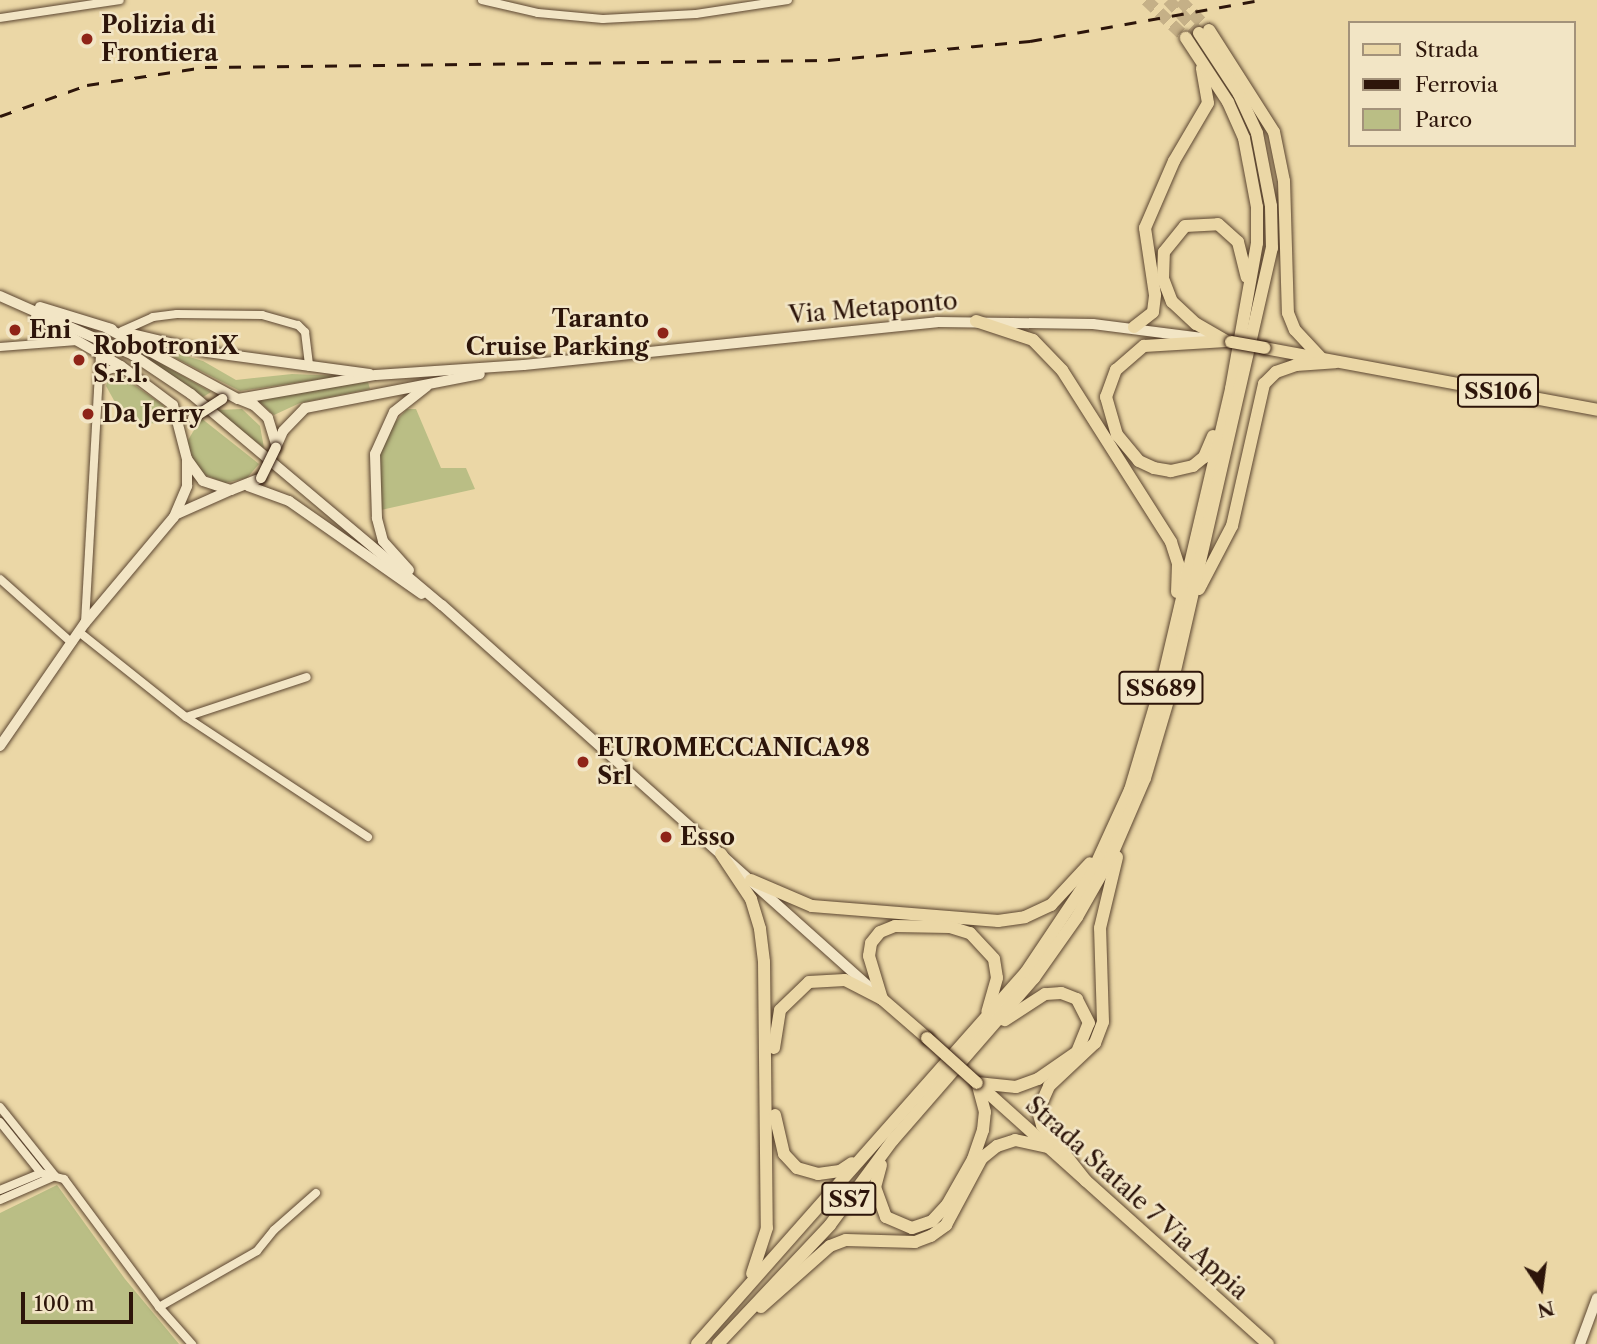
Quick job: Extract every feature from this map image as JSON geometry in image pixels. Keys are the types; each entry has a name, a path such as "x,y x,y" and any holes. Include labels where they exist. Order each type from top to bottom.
{"main road":[{"name":"SS689","path":"965,1051 1077,917 1125,815 1169,697 1272,248 1271,206 1257,133 1239,94 1204,32 1274,132 1284,181 1288,313 1295,330 1329,361"},
{"name":"SS689","path":"1125,815 1177,622 1231,389 1249,307 1257,243 1250,163 1228,102 1186,38 1203,72 1208,103 1151,205 1145,228 1155,295 1153,312 1134,327"},
{"path":"1228,342 1196,324 1168,296 1162,262 1178,231 1194,223 1210,222 1233,234 1245,260 1249,307"},
{"path":"0,296 107,328 207,352 376,375"},
{"path":"0,296 121,366 173,405 187,459 203,481 231,490 247,486 261,478 283,431 304,408 524,365"},
{"path":"0,296 133,355 191,394 442,605 882,999"},
{"path":"976,321 1033,340 1062,370 1175,551 1177,622"},
{"name":"Via Metaponto","path":"524,365 890,326 976,321 1134,327 1228,342"},
{"path":"107,328 238,399 254,405 268,418 276,447"},
{"path":"1228,342 1203,346 1159,342 1136,350 1112,376 1107,412 1117,435 1139,460 1154,468 1179,471 1204,457 1221,404 1231,389"},
{"name":"SS106","path":"1228,342 1596,407"},
{"path":"1191,601 1232,526 1264,384 1276,372 1296,365 1329,361"},
{"path":"185,443 193,418 222,399 238,399 254,393 376,375 524,365"},
{"path":"431,384 394,412 382,433 375,454 375,498 383,541 442,605"},
{"path":"247,486 289,501 397,581 442,605"},
{"path":"751,880 811,906 980,920 1016,919 1043,909 1068,891 1125,815"},
{"path":"1086,1181 1042,1125 1038,1111 1049,1086 1096,1043 1103,1023 1100,928 1125,815"},
{"path":"721,854 751,899 760,929 764,962 768,1228 743,1292"},
{"path":"882,999 869,956 871,943 880,933 918,925 970,933 989,952 997,978 995,995 982,1032"},
{"name":"Strada Statale 7 Via Appia","path":"875,1147 840,1171 818,1174 797,1168 784,1154 776,1127 774,1034 780,1010 809,982 845,980 882,999 1268,1344"},
{"path":"893,1140 876,1175 876,1199 886,1217 896,1224 921,1226 947,1206 973,1159 985,1112 977,1083 1016,1087 1038,1079 1077,1052 1089,1023 1077,999 1045,994 982,1032"},
{"name":"SS7","path":"697,1344 965,1051"},
{"name":"SS7","path":"720,1341 830,1225 893,1140 965,1051"},
{"path":"720,1341 830,1246 846,1240 915,1242 931,1236 946,1225 982,1158 997,1146 1015,1140 1048,1147"}],"street":[{"path":"0,18 120,0"},
{"path":"482,0 538,13 603,19 696,15 788,0"},
{"path":"122,331 153,317 177,314 262,315 298,325 305,332 309,367"},
{"path":"0,347 77,341"},
{"path":"82,628 100,354"},
{"path":"99,380 106,371 121,366"},
{"path":"174,517 187,486 187,459"},
{"path":"0,746 82,628 174,517 191,504 231,490"},
{"path":"0,579 72,643"},
{"path":"82,628 186,717 368,837"},
{"path":"186,717 307,677"},
{"path":"0,1107 55,1176"},
{"path":"0,1122 41,1173"},
{"path":"0,1190 41,1173 64,1179 159,1307 192,1344"},
{"path":"0,1200 55,1176"},
{"path":"159,1307 257,1251 274,1230 316,1194"},
{"path":"1580,1344 1597,1298"}],"green space":[{"path":"152,346 203,361 236,380 292,374 341,376 240,391"},
{"path":"133,348 211,392 203,397"},
{"path":"120,375 163,405 171,421 139,425 116,404 106,386 109,378"},
{"path":"368,382 370,389 300,403 274,415 255,398"},
{"path":"242,409 260,426 264,448 216,410"},
{"path":"407,409 416,409 441,468 466,468 475,489 381,510 380,453 389,429"},
{"path":"201,418 259,464 247,478 225,483 198,472 187,442"},
{"path":"57,1185 125,1279 179,1344 0,1344 0,1213"}],"tunnel":[{"path":"1146,0 1186,38"},
{"path":"1168,0 1199,33"},
{"path":"1180,0 1209,30"}],"railway":[{"path":"0,116 87,85 205,67 828,60 1030,41 1261,0"}],"place":[{"name":"Polizia di Frontiera","path":"87,39"},
{"name":"Eni","path":"15,330"},
{"name":"Taranto Cruise Parking","path":"663,333"},
{"name":"RobotroniX S.r.l.","path":"79,360"},
{"name":"Da Jerry","path":"88,414"},
{"name":"EUROMECCANICA98 Srl","path":"583,762"},
{"name":"Esso","path":"666,837"}]}
